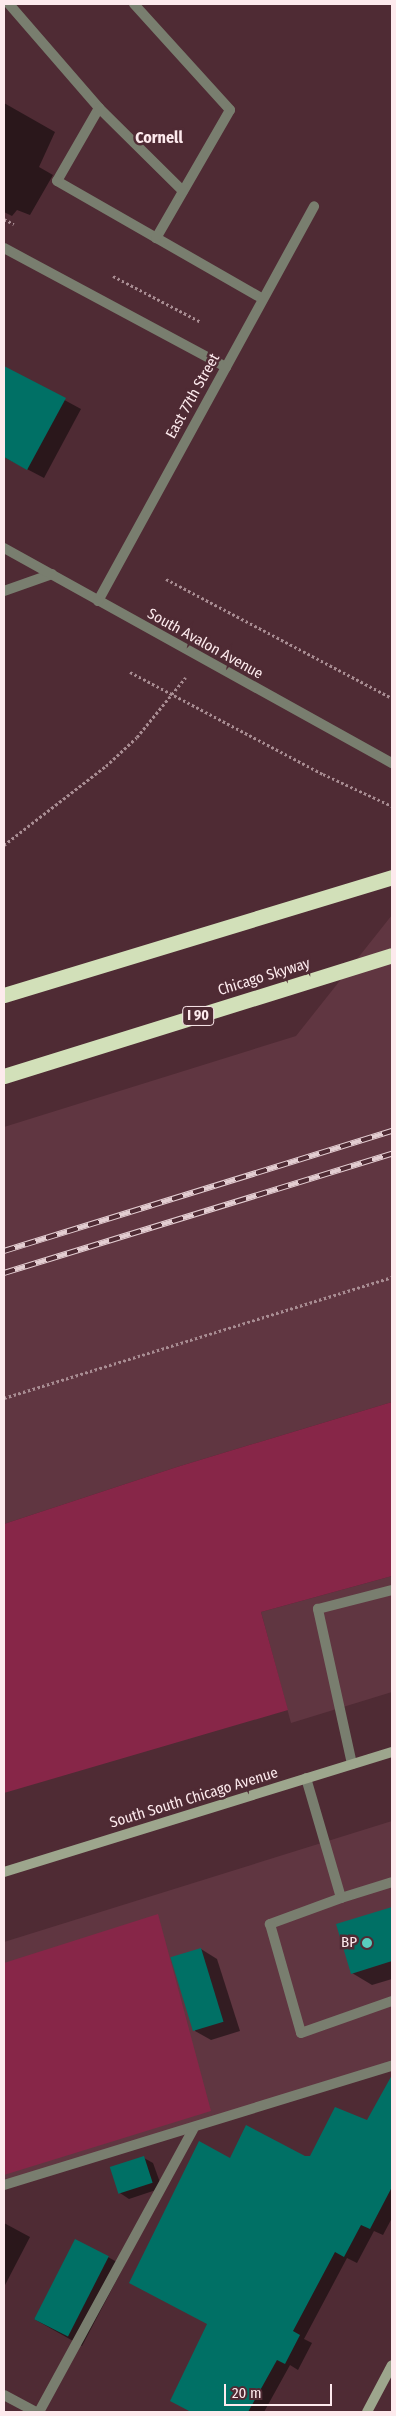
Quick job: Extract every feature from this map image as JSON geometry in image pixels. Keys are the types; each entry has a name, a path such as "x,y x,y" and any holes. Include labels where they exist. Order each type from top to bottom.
{"highway":[{"path":"4,995 392,877"},
{"name":"Chicago Skyway","path":"4,1076 392,955"}],"main road":[{"name":"South South Chicago Avenue","path":"4,1872 392,1752"},
{"path":"367,2412 392,2365"}],"street":[{"path":"9,4 99,108 182,191"},
{"path":"134,4 230,110 156,238"},
{"path":"99,108 57,181 263,299"},
{"name":"East 77th Street","path":"98,601 314,206"},
{"path":"4,248 226,367"},
{"name":"South Avalon Avenue","path":"4,548 199,659 392,763"},
{"path":"4,591 52,574"},
{"path":"352,1764 318,1609 392,1590"},
{"path":"306,1778 341,1898"},
{"path":"392,1882 270,1924 301,2033 392,2001"},
{"path":"4,2185 392,2066"},
{"path":"4,2395 38,2412 192,2128"}],"path":[{"path":"166,579 392,698"},
{"path":"4,845 106,766 173,694 199,659"},
{"path":"130,672 298,761 392,806"},
{"path":"4,1398 392,1277"}],"shaded area":[{"path":"392,915 392,1402 177,1467 4,1524 4,1127 296,1036"},
{"path":"392,1402 392,1576 261,1612 288,1710 4,1793 4,1524 177,1467"},
{"path":"392,1576 392,1692 291,1723 261,1612"},
{"path":"392,1821 392,2066 4,2185 4,1942"},
{"path":"158,1914 211,2111 4,2175 4,1963"}],"building":[{"path":"4,366 66,398 27,470 4,457"},
{"name":"BP","path":"392,1907 392,1961 351,1974 336,1924"},
{"path":"201,1948 224,2022 193,2031 170,1957"},
{"path":"392,2075 392,2187 370,2229 361,2225 344,2257 335,2252 293,2331 300,2335 285,2364 277,2360 248,2412 191,2412 170,2401 207,2324 129,2283 199,2141 230,2158 246,2125 305,2156 310,2156 335,2107 367,2120"},
{"path":"144,2156 153,2183 118,2194 110,2167"},
{"path":"75,2239 109,2256 68,2336 34,2319"}],"railway":[{"path":"4,1251 392,1131"},
{"path":"4,1273 392,1154"}],"place":[{"name":"BP","path":"367,1943"}],"district":[{"name":"Cornell","path":"159,138"}]}
